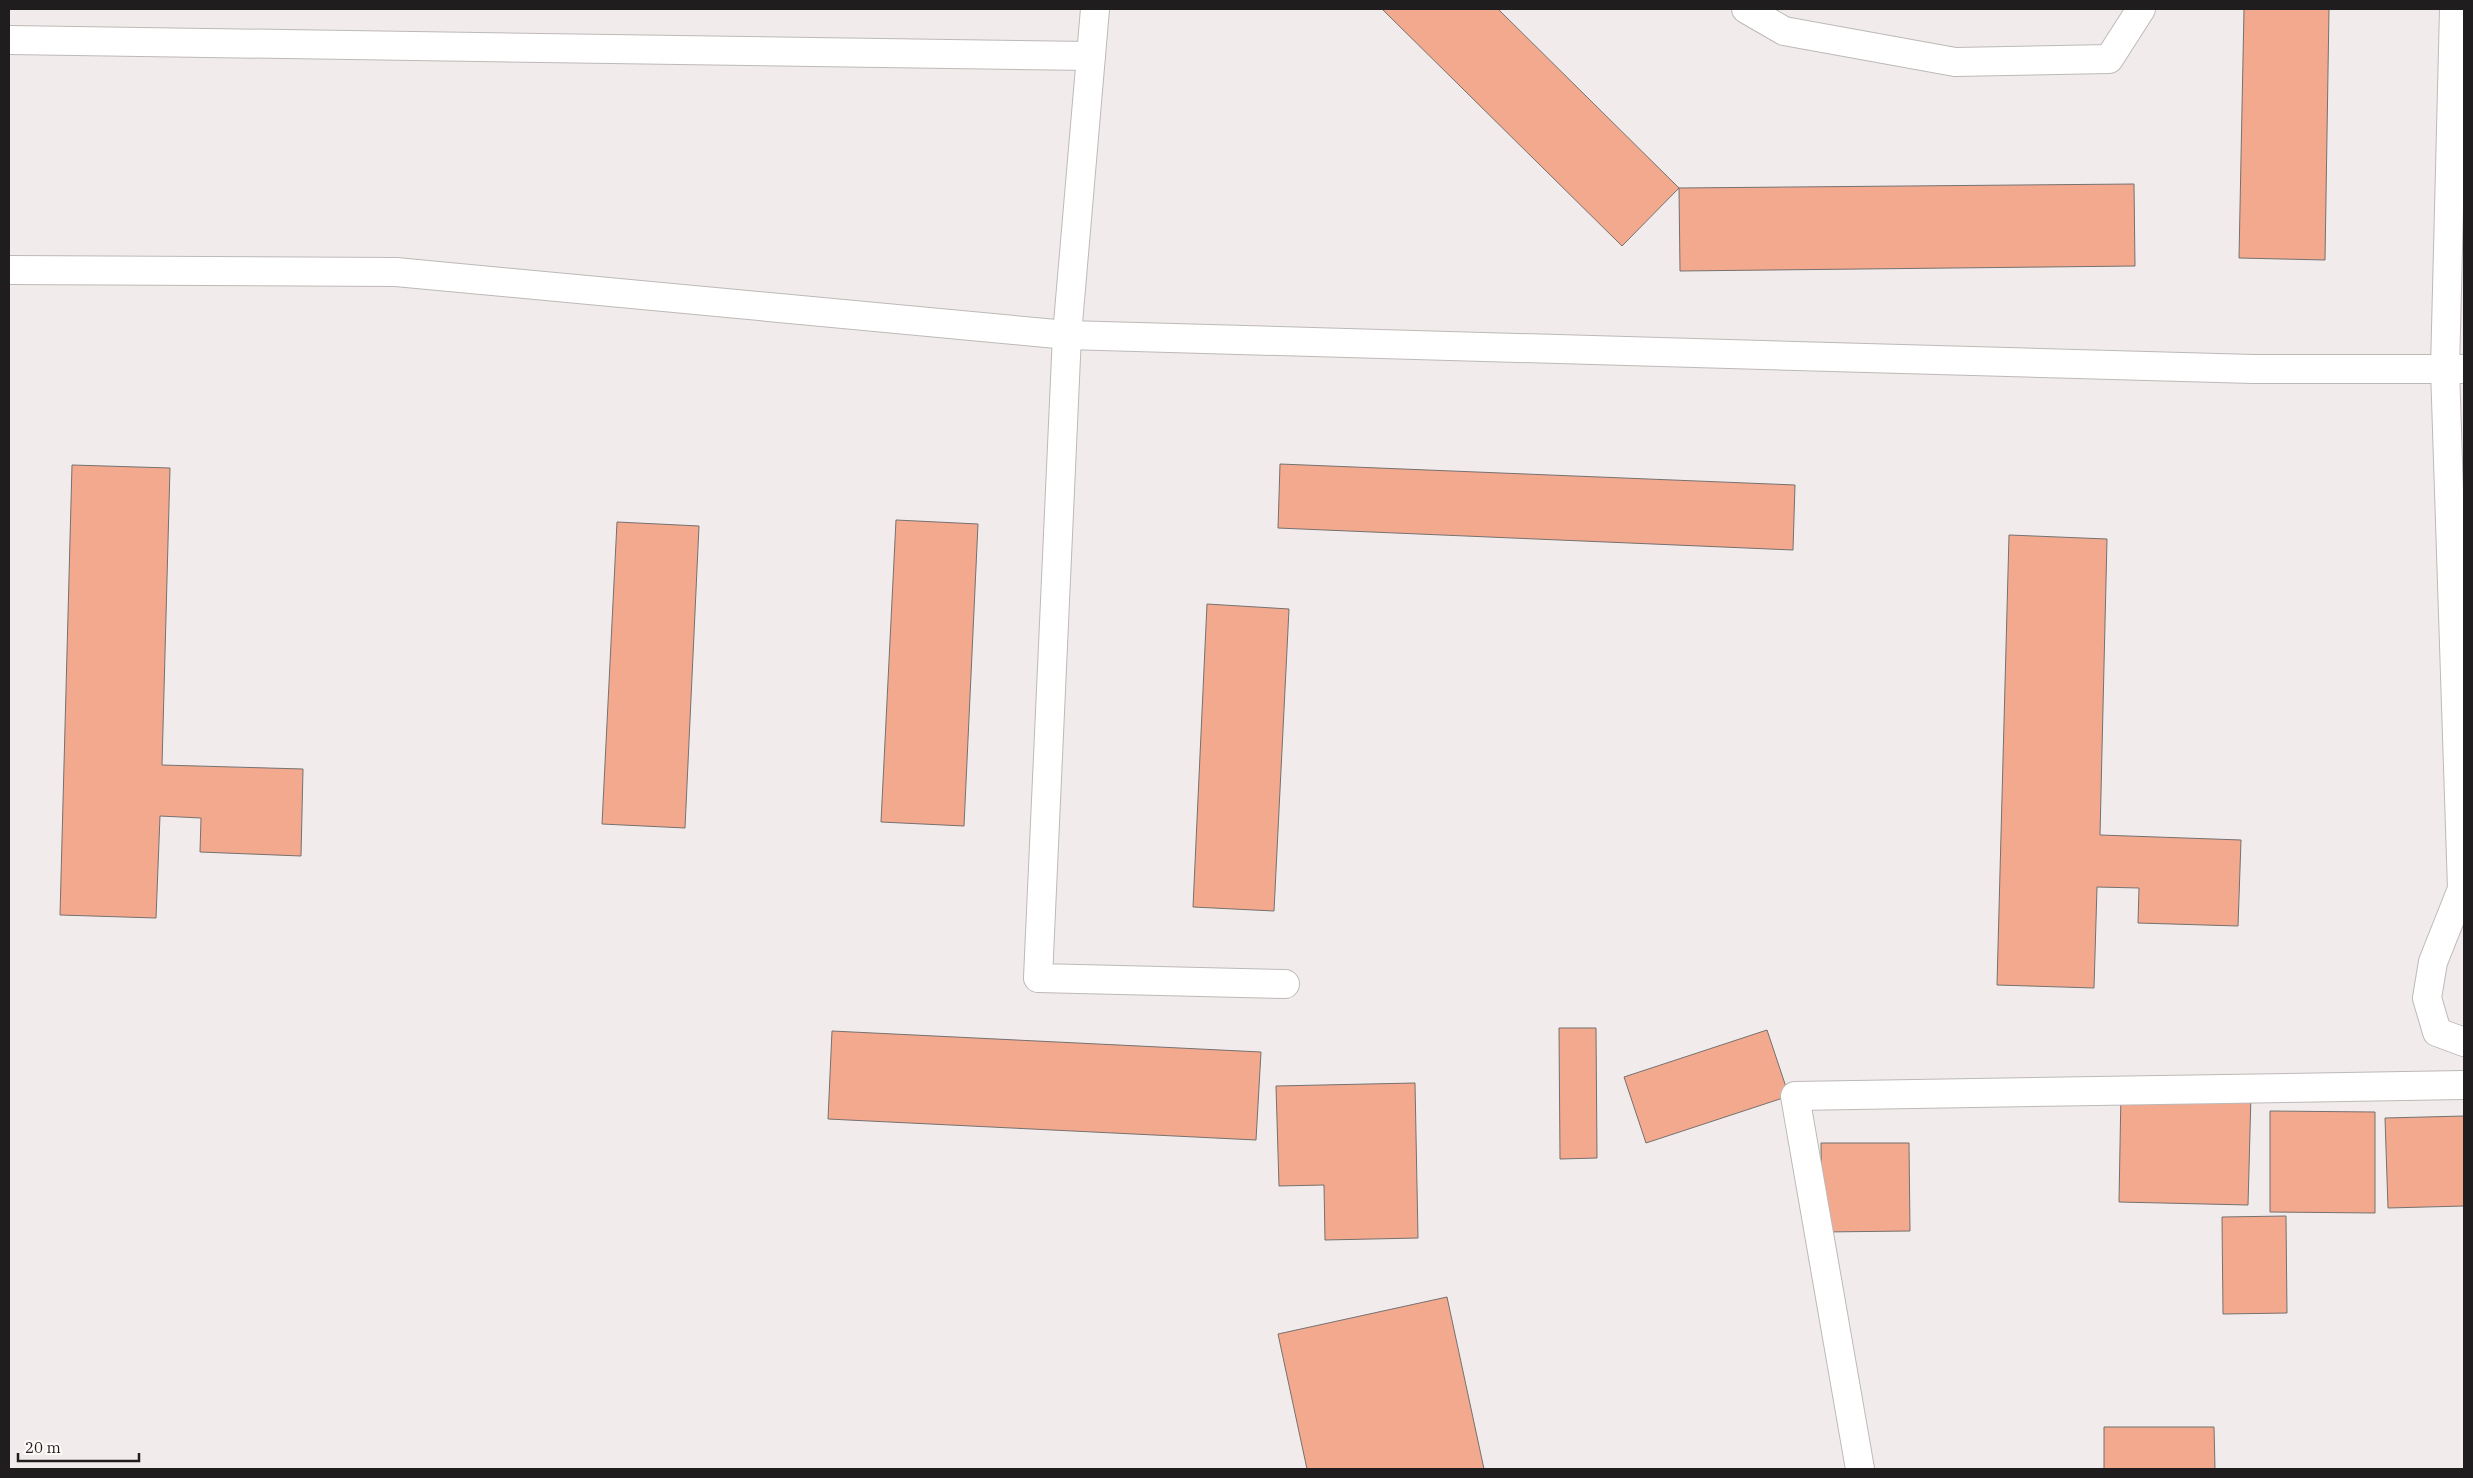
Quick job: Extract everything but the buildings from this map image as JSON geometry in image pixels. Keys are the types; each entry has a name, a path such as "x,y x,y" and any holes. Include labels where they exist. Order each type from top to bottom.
{"street":[{"path":"1095,9 1067,335 1038,978 1285,984"},
{"path":"1746,9 1784,31 1955,62 2109,59 2140,9"},
{"path":"2454,9 2455,369 2462,889 2433,962 2428,998 2437,1032 2464,1042"},
{"path":"9,40 1091,56"},
{"path":"9,270 396,272 1067,335 2253,369 2455,369"},
{"path":"1860,1469 1795,1096 2464,1085"}]}
